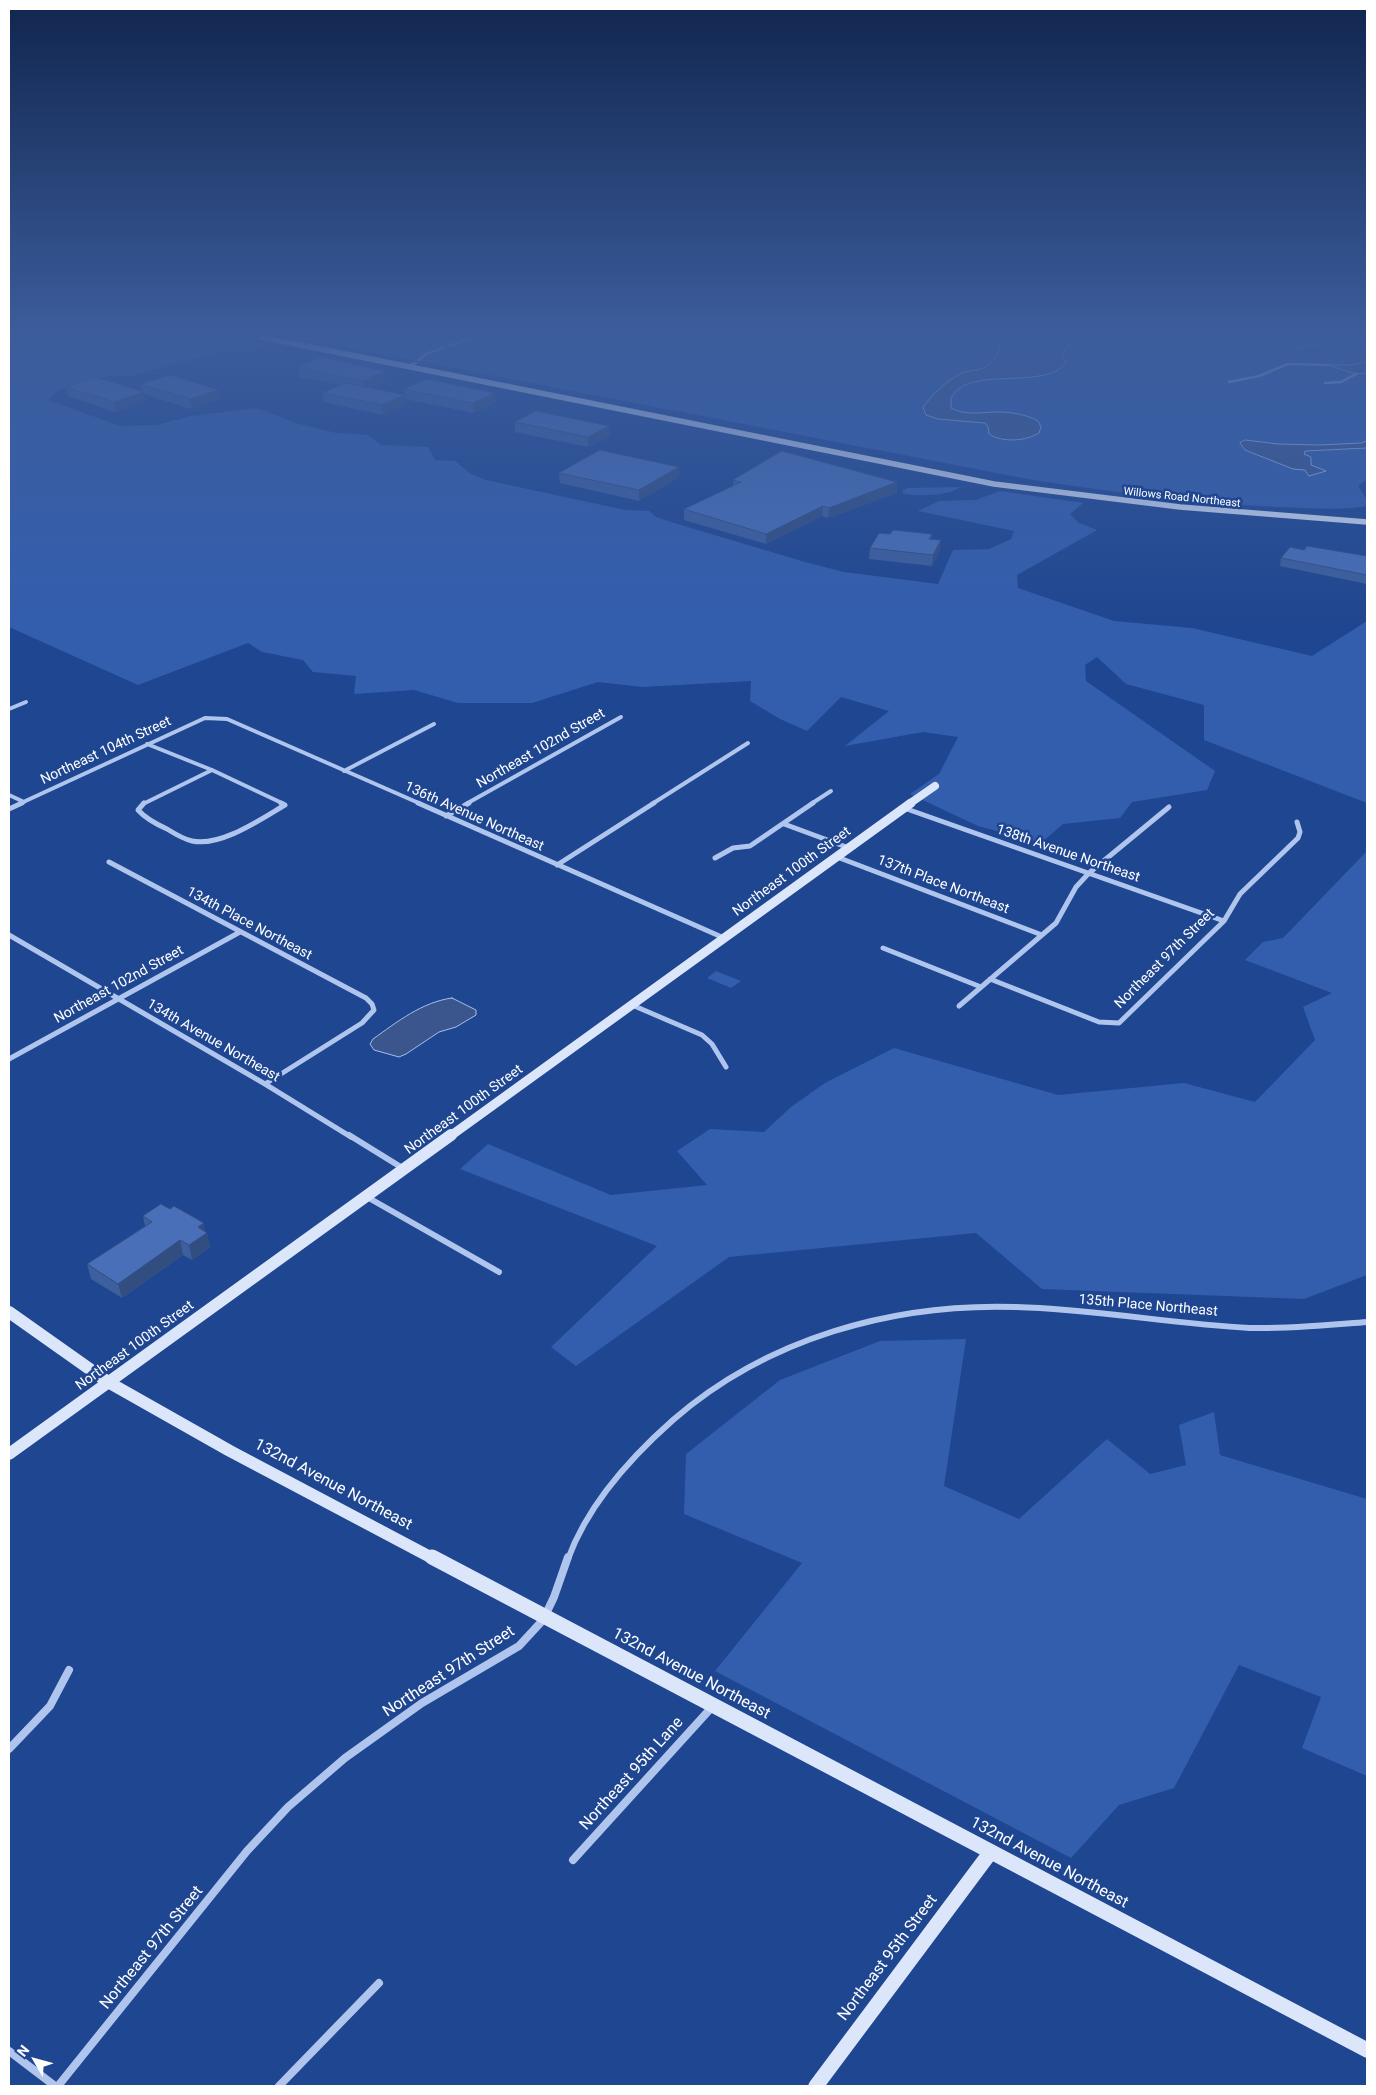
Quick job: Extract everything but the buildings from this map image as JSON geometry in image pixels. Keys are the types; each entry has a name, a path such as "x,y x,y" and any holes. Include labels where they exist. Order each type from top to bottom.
{"street":[{"name":"Willows Road Northeast","path":"750,435 1002,485 1186,509 1367,522"},
{"path":"9,709 26,702"},
{"name":"Northeast 104th Street","path":"9,809 204,718 214,717"},
{"name":"136th Avenue Northeast","path":"214,717 227,719 724,939"},
{"name":"Northeast 102nd Street","path":"446,816 621,717"},
{"path":"344,770 434,724"},
{"path":"557,865 748,743"},
{"path":"147,744 212,770 285,805 226,836 209,842 192,841 144,817 138,810 145,802 212,770"},
{"name":"Northeast 100th Street","path":"9,1454 632,1006 934,786"},
{"path":"715,858 733,848 750,846 831,791"},
{"path":"9,795 24,802"},
{"path":"959,1006 1056,923 1076,887 1089,873 1169,807"},
{"name":"138th Avenue Northeast","path":"904,808 1224,921"},
{"name":"Northeast 97th Street","path":"990,979 1099,1022 1119,1022 1224,921 1240,894 1298,838 1300,832 1296,822"},
{"path":"784,824 849,848"},
{"name":"137th Place Northeast","path":"836,857 1042,935"},
{"name":"134th Place Northeast","path":"109,862 366,998 372,1004 374,1010 362,1023 265,1084"},
{"name":"Northeast 102nd Street","path":"9,1059 240,932"},
{"name":"134th Avenue Northeast","path":"9,935 265,1084 405,1169"},
{"path":"883,948 981,987"},
{"path":"632,1006 702,1035 712,1044 726,1067"},
{"path":"366,1197 499,1272"},
{"name":"135th Place Northeast","path":"927,1310 1017,1307 1236,1327 1275,1328 1367,1322"},
{"name":"Northeast 97th Street","path":"56,2086 248,1851 288,1807 345,1758 422,1703 519,1646 545,1618 576,1539 595,1506 628,1464 662,1430 700,1398 737,1373 777,1354 818,1338 876,1320 927,1310"},
{"name":"132nd Avenue Northeast","path":"9,1312 108,1382 230,1451 712,1707 1367,2050"},
{"path":"9,1749 50,1706 69,1670"},
{"name":"Northeast 95th Lane","path":"573,1860 712,1707"},
{"name":"Northeast 95th Street","path":"816,2086 990,1853"},
{"path":"279,2086 379,1983"},
{"path":"9,2051 56,2086"}],"shaded area":[{"path":"9,435 368,435 381,445 428,447 435,460 455,461 471,474 486,480 625,510 649,511 656,517 671,522 844,572 938,584 953,550 989,549 1011,539 1014,531 918,511 939,501 976,500 1000,491 1083,503 1070,514 1079,523 1097,530 1017,575 1018,588 1114,621 1192,628 1312,656 1367,621 1367,803 1204,740 1204,705 1126,684 1097,657 1085,665 1086,681 1215,771 1207,790 1132,802 1120,818 1063,824 1041,843 978,826 910,794 939,774 958,737 923,732 845,746 889,711 841,697 807,731 780,719 750,701 751,681 642,687 598,682 532,703 458,703 414,690 354,694 356,676 313,672 303,660 262,652 248,643 138,685 9,627"},
{"path":"799,435 1367,435 1367,479 1358,486 1367,500 1367,506 1321,509 1215,503 1033,480"},
{"path":"991,435 1036,435 1014,440"},
{"path":"1245,440 1278,444 1319,445 1367,441 1367,448 1305,451 1304,454 1311,457 1311,465 1326,471 1309,476 1305,470 1293,469 1245,450 1240,443"},
{"path":"960,487 949,492 932,495 902,493 903,490 908,488"},
{"path":"1367,851 1367,1275 1304,1299 1042,1289 976,1233 729,1257 576,1366 551,1347 657,1246 460,1169 488,1144 611,1195 707,1185 677,1151 710,1129 764,1132 791,1107 825,1083 894,1048 1058,1095 1184,1083 1255,1102 1315,1040 1303,1007 1332,993 1245,960 1263,942 1283,938"},
{"path":"716,971 741,981 731,988 707,978"},
{"path":"452,998 476,1010 476,1015 456,1027 439,1032 399,1057 374,1050 370,1044 373,1039 391,1026 420,1008"},
{"path":"966,1339 944,1486 1019,1519 1107,1439 1150,1474 1186,1465 1179,1425 1214,1412 1220,1455 1367,1499 1367,1776 1302,1748 1321,1697 1239,1665 1174,1788 1119,1805 1071,1858 715,1671 802,1563 684,1514 686,1454 780,1380 880,1341"}]}
